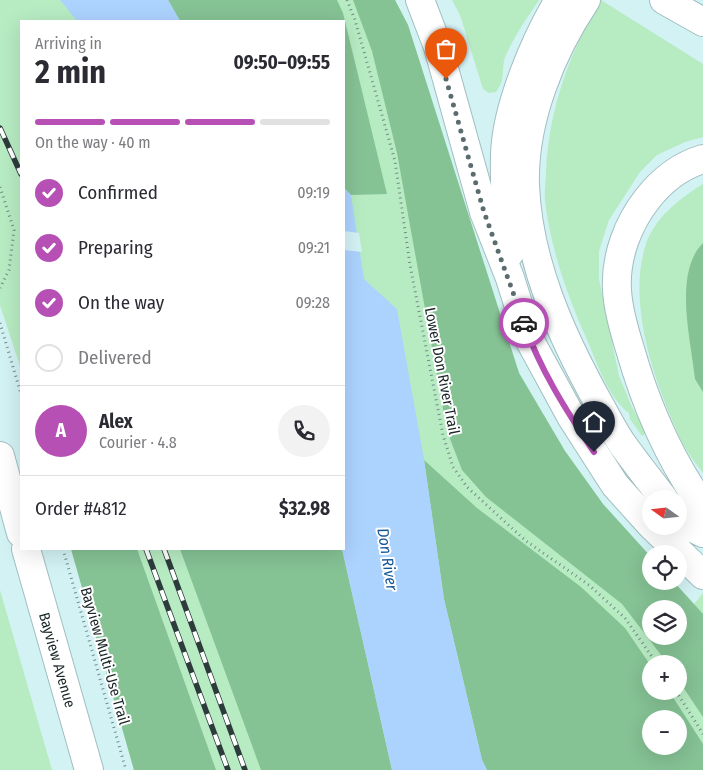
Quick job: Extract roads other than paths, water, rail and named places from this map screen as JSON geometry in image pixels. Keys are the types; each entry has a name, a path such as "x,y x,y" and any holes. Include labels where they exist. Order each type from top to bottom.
{"main road":[{"path":"420,0 438,47 484,212 510,278 529,339 572,418 615,485 642,515"},
{"path":"510,278 505,153 524,72 559,0"},
{"path":"586,0 556,54 540,95 529,137 525,184 529,224 543,283 563,334 622,444 657,490"},
{"path":"664,0 703,22"},
{"path":"703,159 690,163 668,177 639,211 629,226 622,248 617,290 623,326 640,387 659,433 688,486 703,507"},
{"path":"0,456 20,529"},
{"path":"688,525 703,533"},
{"path":"661,535 703,575"},
{"name":"Bayview Avenue","path":"26,550 89,770"}],"water":[{"path":"60,0 168,0 179,20 76,20"},
{"name":"Don River","path":"345,189 351,195 364,279 397,309 424,459 444,599 482,760 487,770 392,770 342,550 345,550"}],"railway":[{"path":"0,128 20,172"},
{"path":"146,550 228,770"},
{"path":"164,550 245,770"}]}
